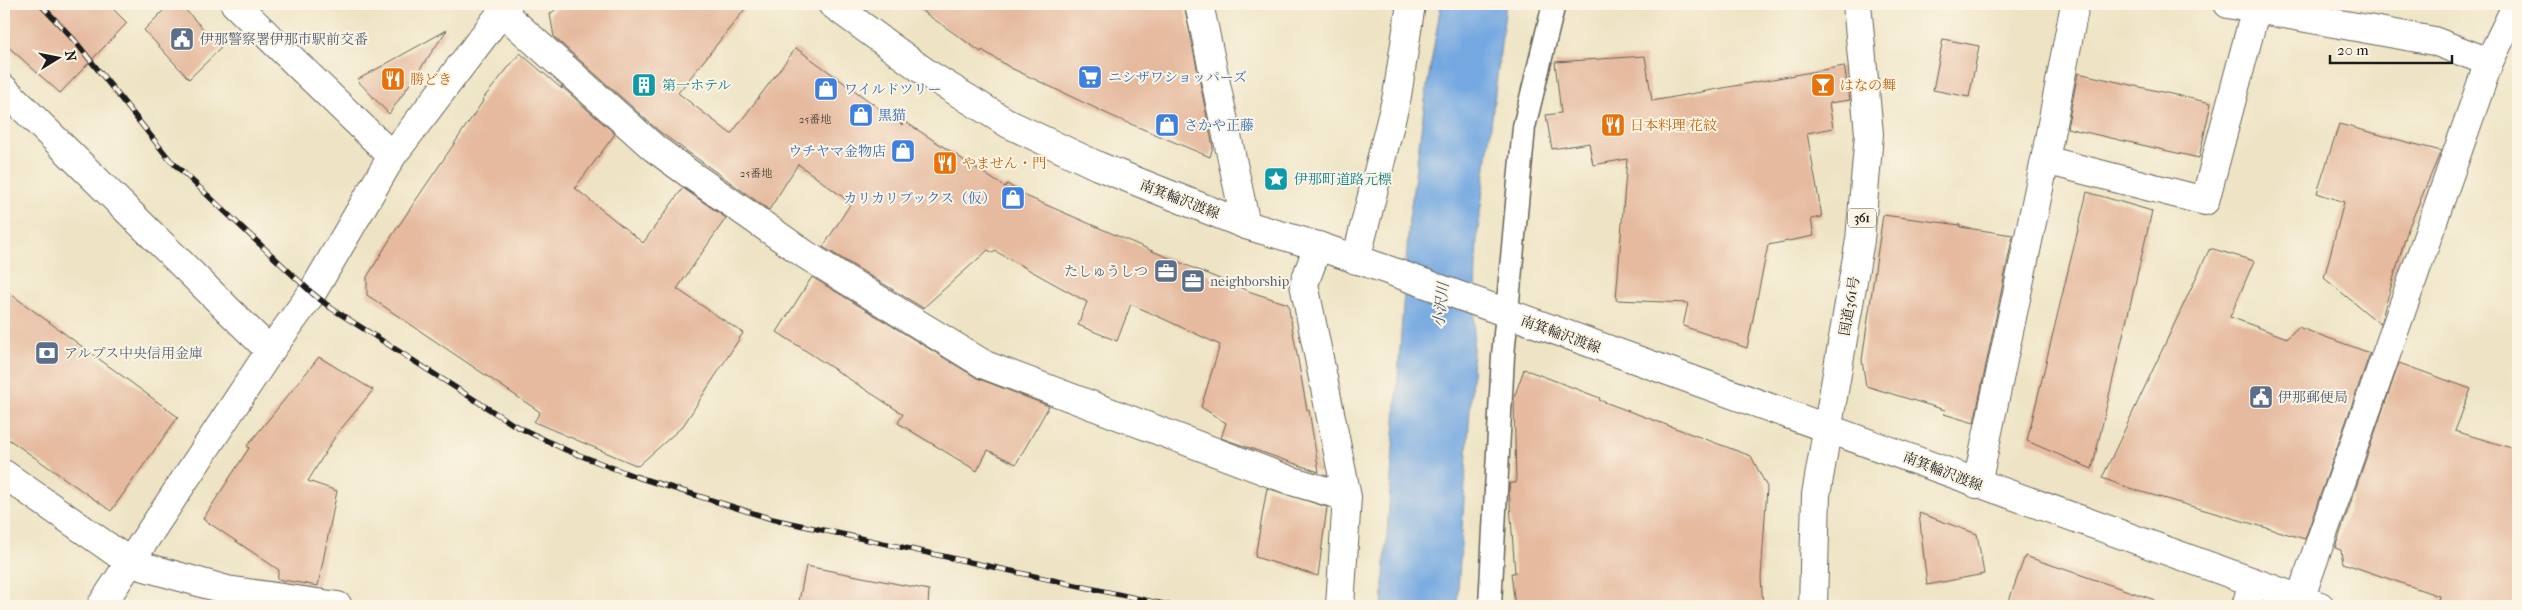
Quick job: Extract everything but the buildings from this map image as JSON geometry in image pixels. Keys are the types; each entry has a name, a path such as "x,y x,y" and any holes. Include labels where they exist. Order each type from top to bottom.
{"main road":[{"path":"235,4 392,156"},
{"name":"南箕輪沢渡線","path":"832,4 928,74 1009,124 1098,166 1246,225 1318,246 1385,269 1978,484 2249,594 2310,603"},
{"path":"1200,4 1246,225"},
{"path":"1356,260 1397,96 1411,4"},
{"name":"国道361号","path":"1813,606 1816,495 1860,240 1869,134 1857,4"},
{"path":"1978,484 2075,4"},
{"path":"2228,4 2256,6 2434,41 2489,62"},
{"path":"2310,603 2489,62 2517,4"},
{"path":"2045,160 2205,200 2256,6"},
{"path":"101,606 270,351 312,293 392,156 504,7 522,32 654,148 806,254 986,365 1292,481 1347,497"},
{"path":"4,89 270,351"},
{"path":"1318,246 1304,284 1347,497 1340,606"},
{"path":"4,474 131,563 227,590 338,606"}],"lane":[{"path":"1490,606 1498,311 1524,127 1554,4"}],"water":[{"name":"小沢川","path":"1441,4 1506,4 1477,238 1472,378 1457,606 1382,606 1409,220 1426,93"}],"railway":[{"path":"40,4 75,41 170,160 312,293 331,308 514,425 566,450 634,476 772,519 1172,606"}],"place":[{"name":"伊那警察署伊那市駅前交番","path":"182,39"},
{"name":"ニシザワショッパーズ","path":"1090,77"},
{"name":"勝どき","path":"393,79"},
{"name":"第一ホテル","path":"644,85"},
{"name":"はなの舞","path":"1823,85"},
{"name":"ワイルドツリー","path":"826,89"},
{"name":"黒猫","path":"861,115"},
{"name":"さかや正藤","path":"1167,125"},
{"name":"日本料理 花紋","path":"1613,125"},
{"name":"ウチヤマ金物店","path":"903,151"},
{"name":"やません・門","path":"945,163"},
{"name":"伊那町道路元標","path":"1276,179"},
{"name":"カリカリブックス（仮）","path":"1013,198"},
{"name":"たしゅうしつ","path":"1166,271"},
{"name":"neighborship","path":"1193,281"},
{"name":"アルプス中央信用金庫","path":"47,353"},
{"name":"伊那郵便局","path":"2261,397"}]}
